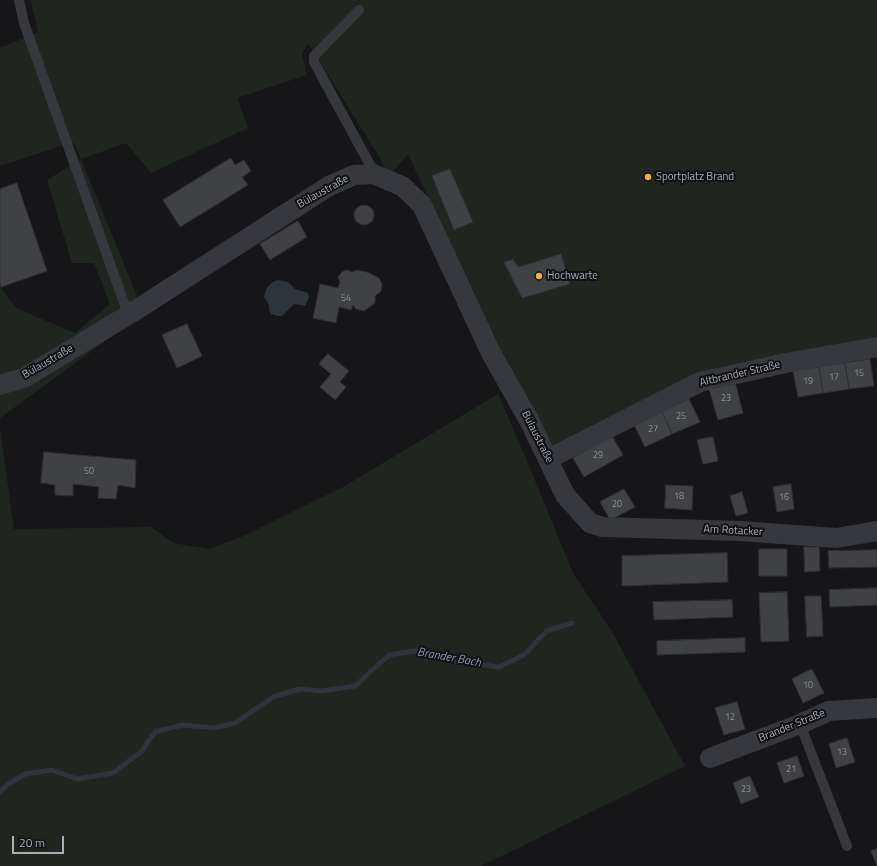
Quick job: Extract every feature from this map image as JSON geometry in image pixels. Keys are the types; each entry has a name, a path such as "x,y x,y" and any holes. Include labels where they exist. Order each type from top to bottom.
{"street":[{"name":"Bülaustraße","path":"0,385 24,378 128,314 329,186 354,175 373,174 402,186 422,206 491,354 530,422 565,495 590,523"},
{"name":"Altbrander Straße","path":"548,459 700,382 786,363 877,347"},
{"name":"Am Rotacker","path":"590,523 602,528 740,531 836,538 877,531"},
{"name":"Brander Straße","path":"710,758 800,724 829,711 877,708"}],"lane":[{"path":"19,0 24,23 128,314"},
{"path":"359,10 314,56 314,62 376,176"},
{"path":"800,724 847,846"}],"shaded area":[{"path":"31,0 877,0 877,338 684,380 552,446 483,317 408,154 391,174 384,168 380,158 308,43 302,54 307,75 237,98 248,128 151,173 126,143 81,159 73,142 0,166 0,48 38,32"},
{"path":"81,159 144,313 0,418 0,283 1,287 16,308 75,333 110,304 94,263 72,263 47,180"},
{"path":"278,280 288,282 295,289 308,293 309,297 305,306 294,304 282,316 271,314 269,305 264,297 268,286"},
{"path":"498,394 573,573 611,630 685,766 481,866 0,866 0,429 14,529 151,527 173,543 209,549 241,537 343,487"}],"building":[{"path":"231,158 235,165 244,160 251,171 242,177 248,185 180,227 163,200"},
{"path":"450,169 473,222 454,230 432,176"},
{"path":"17,183 47,271 1,287 0,189"},
{"path":"364,205 371,208 374,215 371,222 364,225 357,222 354,215 357,208"},
{"path":"298,221 307,237 270,260 260,244"},
{"name":"Hochwarte","path":"561,254 570,284 522,298 504,262 513,259 518,267"},
{"path":"347,270 352,272 357,270 367,272 379,278 382,284 381,291 375,296 375,303 364,311 356,309 353,305 351,310 339,307 336,323 313,318 320,284 338,288 340,282 338,277 342,272"},
{"path":"187,324 202,356 177,368 162,335"},
{"path":"328,354 349,371 340,382 346,387 335,400 320,387 331,374 319,364"},
{"path":"870,359 874,386 849,389 845,363"},
{"path":"845,363 849,389 823,393 819,367"},
{"path":"819,367 823,393 798,397 793,371"},
{"path":"734,378 743,413 718,420 708,385"},
{"path":"689,399 700,422 672,434 662,412"},
{"path":"662,412 672,434 645,447 634,425"},
{"path":"612,436 623,455 584,477 573,458"},
{"path":"713,437 718,461 703,464 697,440"},
{"path":"44,452 136,460 135,488 118,485 116,499 98,498 99,487 73,484 73,496 55,495 55,485 41,483"},
{"path":"791,484 794,509 777,512 773,487"},
{"path":"666,485 693,486 692,510 665,508"},
{"path":"624,489 635,507 610,520 600,502"},
{"path":"742,492 748,513 736,516 730,496"},
{"path":"804,547 819,547 820,571 805,572"},
{"path":"759,549 787,549 787,576 759,576"},
{"path":"877,550 877,567 829,568 828,551"},
{"path":"727,553 728,582 622,586 622,556"},
{"path":"877,588 877,605 830,607 829,590"},
{"path":"787,592 789,641 761,642 759,593"},
{"path":"805,596 821,596 823,636 807,637"},
{"path":"732,600 733,617 654,620 653,602"},
{"path":"745,638 745,652 657,655 657,641"},
{"path":"812,669 824,693 803,703 792,679"},
{"path":"737,702 745,729 724,735 715,708"},
{"path":"847,738 855,762 836,768 829,744"},
{"path":"797,756 804,776 784,783 777,763"},
{"path":"750,776 759,797 741,804 733,783"},
{"path":"877,849 877,866 871,851"}],"waterway":[{"name":"Brander Bach","path":"0,792 7,785 25,774 52,770 77,779 113,773 142,751 155,732 182,725 214,728 235,723 273,697 300,689 321,691 355,686 389,655 415,651 441,659 499,667 524,655 547,631 572,623"}],"place":[{"name":"Sportplatz Brand","path":"648,177"},
{"name":"Hochwarte","path":"539,276"}]}
